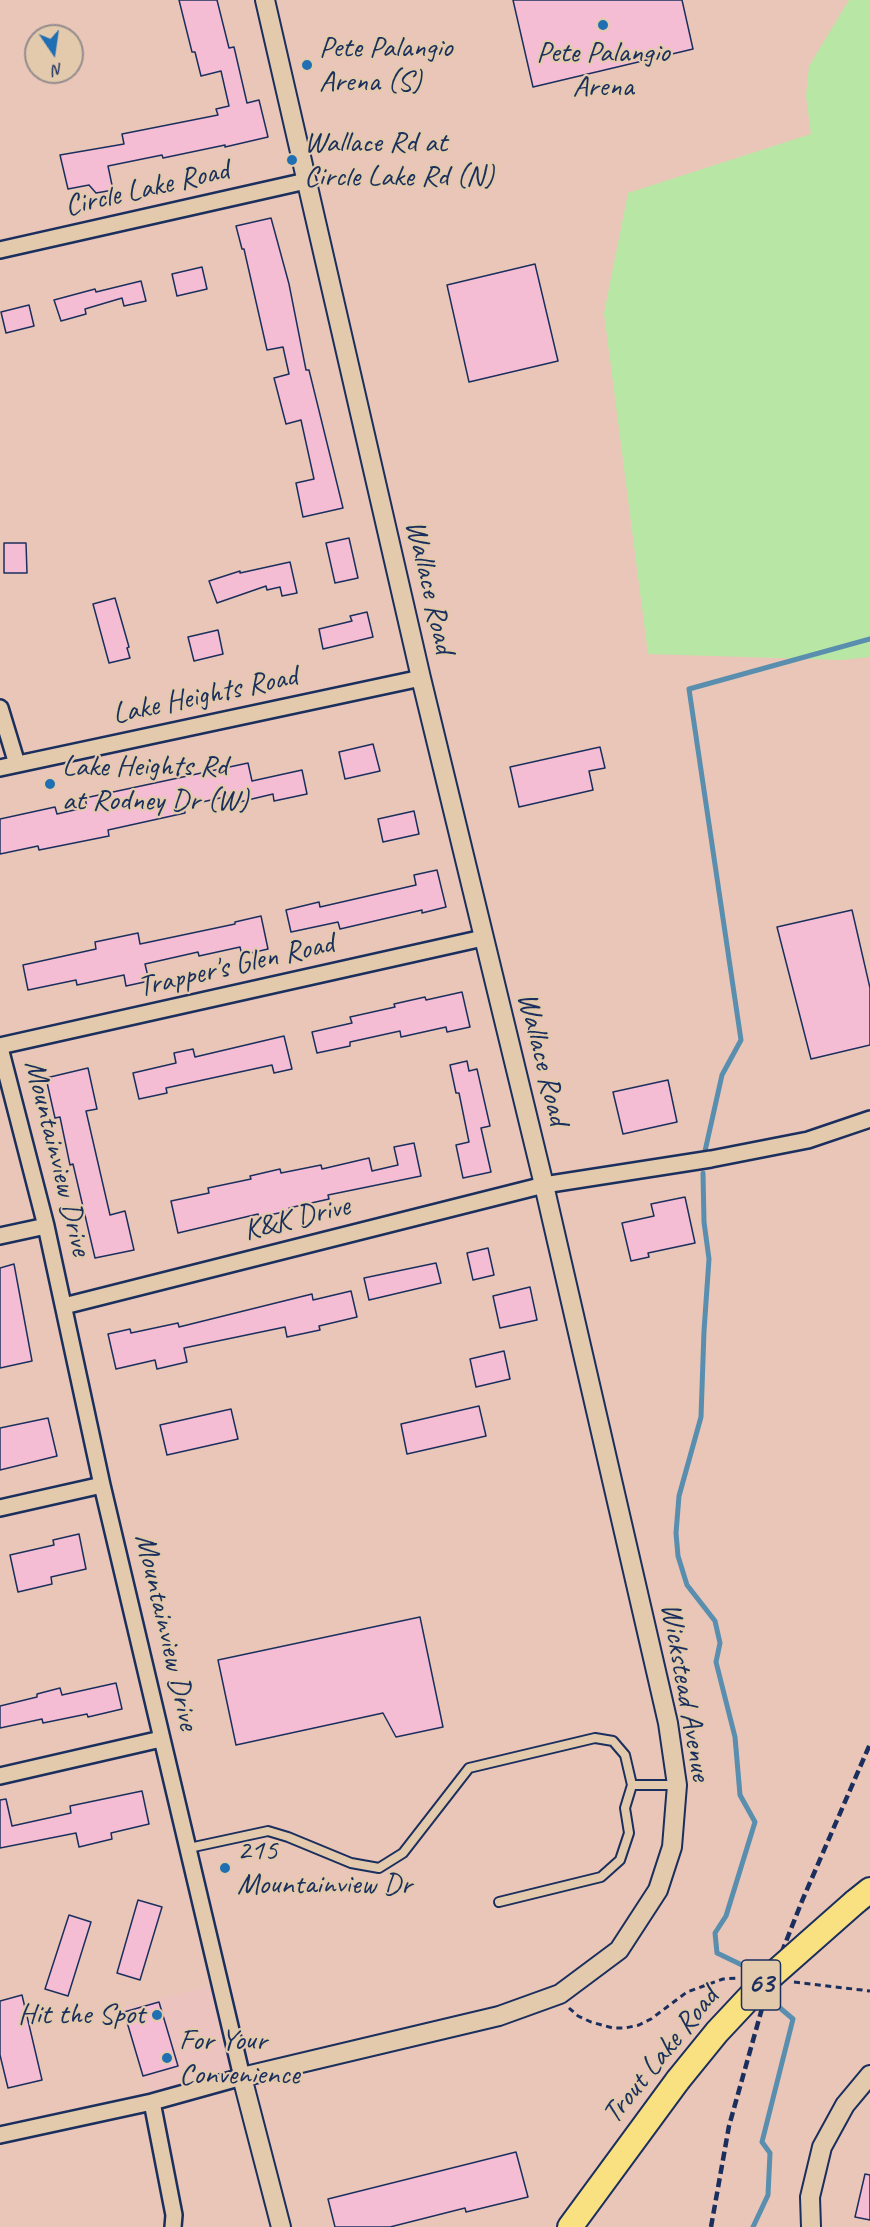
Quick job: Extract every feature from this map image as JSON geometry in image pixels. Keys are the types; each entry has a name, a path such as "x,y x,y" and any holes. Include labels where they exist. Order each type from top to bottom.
{"main road":[{"name":"Trout Lake Road","path":"570,2227 678,2080 717,2032 761,1985 862,1896"}],"street":[{"name":"Wallace Road","path":"265,0 421,678 544,1185"},
{"name":"Circle Lake Road","path":"0,250 306,181"},
{"name":"Lake Heights Road","path":"0,768 421,678"},
{"path":"0,708 17,764"},
{"name":"Trapper's Glen Road","path":"0,1047 483,938"},
{"name":"Mountainview Drive","path":"0,1047 46,1226 102,1485 161,1738 242,2077 281,2227"},
{"name":"K&K Drive","path":"64,1306 544,1185 711,1159 808,1140 870,1119"},
{"name":"Wickstead Avenue","path":"0,2135 152,2102 242,2077 499,2016 560,1994 620,1950 658,1890 672,1847 677,1785 665,1712 544,1185"},
{"path":"0,1236 46,1226"},
{"path":"0,1509 102,1485"},
{"path":"0,1776 161,1738"},
{"path":"811,2227 810,2197 822,2147 845,2105 870,2075"},
{"path":"152,2102 174,2215 173,2227"}],"lane":[{"path":"189,1848 268,1831 351,1863 379,1868 403,1853 469,1768 595,1738 613,1741 625,1755 632,1785 625,1808 629,1833 620,1860 601,1877 498,1902"},
{"path":"632,1785 677,1785"}],"path":[{"path":"560,1994 569,2008 578,2016 613,2028 626,2028 651,2019 687,1992 723,1979 741,1978"},
{"path":"792,1982 870,1991"}],"shaded area":[{"path":"220,1984 242,2077 152,2102 123,2008"}],"green space":[{"path":"849,0 870,0 870,657 841,660 648,654 604,313 628,193 811,134 806,96 809,66"}],"building":[{"path":"179,0 217,0 229,48 234,47 247,103 259,100 268,137 225,147 225,145 163,158 162,155 108,166 113,190 96,193 89,185 68,189 60,155 124,144 122,134 218,115 216,109 229,106 221,71 201,76 195,52 192,52"},
{"name":"Pete Palangio Arena","path":"513,0 682,0 693,49 533,87"},
{"path":"271,218 289,284 306,370 309,370 343,508 303,517 296,483 314,479 301,420 286,424 274,378 289,374 283,347 267,350 244,249 242,249 236,226"},
{"path":"535,264 558,361 469,382 447,285"},
{"path":"202,267 207,289 177,296 172,274"},
{"path":"141,281 146,301 124,306 122,298 85,309 86,314 61,321 54,300 95,289 96,292"},
{"path":"29,305 34,326 6,333 1,312"},
{"path":"349,538 358,578 335,583 326,543"},
{"path":"4,543 26,543 27,573 4,573"},
{"path":"290,562 297,593 282,596 280,587 267,590 266,586 217,603 209,581 240,571 240,573"},
{"path":"115,598 130,658 109,663 93,604"},
{"path":"367,612 373,637 323,649 319,629 352,621 350,616"},
{"path":"218,630 223,654 194,661 188,637"},
{"path":"373,744 380,771 345,779 339,752"},
{"path":"600,747 605,768 589,771 593,790 519,807 510,767"},
{"path":"248,763 252,781 302,770 307,794 274,801 273,794 231,804 229,796 184,806 185,813 108,830 109,836 39,850 38,846 0,854 0,819 55,807 57,814 87,807 85,798"},
{"path":"414,811 419,834 383,842 378,819"},
{"path":"437,870 446,907 422,913 422,910 340,929 338,922 291,932 286,910 319,902 320,907 416,885 414,875"},
{"path":"852,910 870,988 870,1045 811,1059 777,927"},
{"path":"261,916 268,949 242,955 240,947 199,956 198,952 145,964 149,981 126,986 124,975 77,985 76,980 28,990 23,965 96,949 95,942 138,933 140,944 235,924 235,922"},
{"path":"462,992 470,1027 447,1032 446,1027 401,1037 400,1031 350,1042 350,1046 317,1053 312,1032 352,1023 350,1017 395,1007 394,1004"},
{"path":"284,1036 292,1069 274,1073 272,1065 166,1088 167,1093 139,1099 133,1073 176,1063 174,1053 193,1049 195,1057"},
{"path":"467,1061 469,1071 477,1069 490,1126 481,1128 491,1172 463,1178 456,1145 469,1142 459,1093 456,1093 450,1065"},
{"path":"88,1068 97,1109 86,1111 110,1215 125,1211 134,1250 95,1258 73,1164 70,1165 60,1117 55,1118 46,1078"},
{"path":"668,1080 677,1122 623,1134 613,1092"},
{"path":"414,1143 421,1176 328,1195 329,1199 289,1208 289,1211 259,1217 258,1214 178,1233 171,1201 209,1193 208,1188 251,1179 250,1176 280,1169 281,1173 321,1165 322,1169 369,1158 372,1171 398,1165 394,1147"},
{"path":"685,1197 695,1243 648,1253 649,1257 631,1261 622,1223 654,1216 651,1204"},
{"path":"488,1248 494,1275 473,1280 467,1253"},
{"path":"436,1263 441,1283 369,1300 364,1278"},
{"path":"14,1264 32,1361 0,1368 0,1268"},
{"path":"530,1287 537,1320 500,1328 493,1296"},
{"path":"351,1291 357,1317 319,1326 320,1330 287,1337 285,1327 184,1348 187,1362 157,1369 155,1360 116,1369 108,1334 130,1329 131,1333 178,1323 179,1327 312,1294 313,1300"},
{"path":"504,1351 510,1379 476,1387 470,1359"},
{"path":"479,1406 486,1436 407,1454 401,1424"},
{"path":"231,1409 238,1439 167,1455 160,1425"},
{"path":"48,1418 57,1456 0,1470 0,1428"},
{"path":"79,1534 86,1569 51,1577 52,1584 18,1592 10,1555 54,1545 53,1540"},
{"path":"420,1617 443,1727 396,1737 383,1713 236,1745 218,1660"},
{"path":"116,1683 122,1709 88,1717 87,1714 43,1723 42,1719 0,1728 0,1706 37,1697 37,1694 60,1688 62,1695"},
{"path":"142,1791 149,1824 111,1833 112,1839 79,1847 76,1833 0,1848 0,1800 6,1799 12,1826 71,1813 70,1806"},
{"path":"138,1900 162,1907 140,1980 117,1973"},
{"path":"69,1915 91,1922 68,1996 45,1989"},
{"path":"22,1995 42,2080 8,2088 0,2055 0,2001"},
{"path":"159,2002 178,2066 143,2076 124,2012"},
{"path":"516,2152 528,2197 466,2212 465,2208 390,2227 335,2227 328,2199"},
{"path":"865,2174 870,2175 870,2220 855,2217"}],"waterway":[{"path":"705,1151 722,1075 741,1040 689,689 870,639"},
{"path":"703,1173 704,1222 709,1259 701,1417 679,1496 676,1533 678,1556 687,1585 715,1621 720,1643 716,1662 735,1737 740,1795 755,1822 726,1916 715,1933 717,1953 742,1965"},
{"path":"753,2227 768,2195 770,2153 762,2142 793,2019 773,2002"}],"railway":[{"path":"711,2227 729,2126 768,1987 802,1901 870,1744"}],"place":[{"name":"Pete Palangio Arena","path":"603,25"},
{"name":"Pete Palangio Arena (S)","path":"307,65"},
{"name":"Wallace Rd at Circle Lake Rd (N)","path":"292,160"},
{"name":"Lake Heights Rd at Rodney Dr (W)","path":"50,784"},
{"name":"215 Mountainview Dr","path":"225,1868"},
{"name":"Hit the Spot","path":"157,2015"},
{"name":"For Your Convenience","path":"167,2058"}]}
